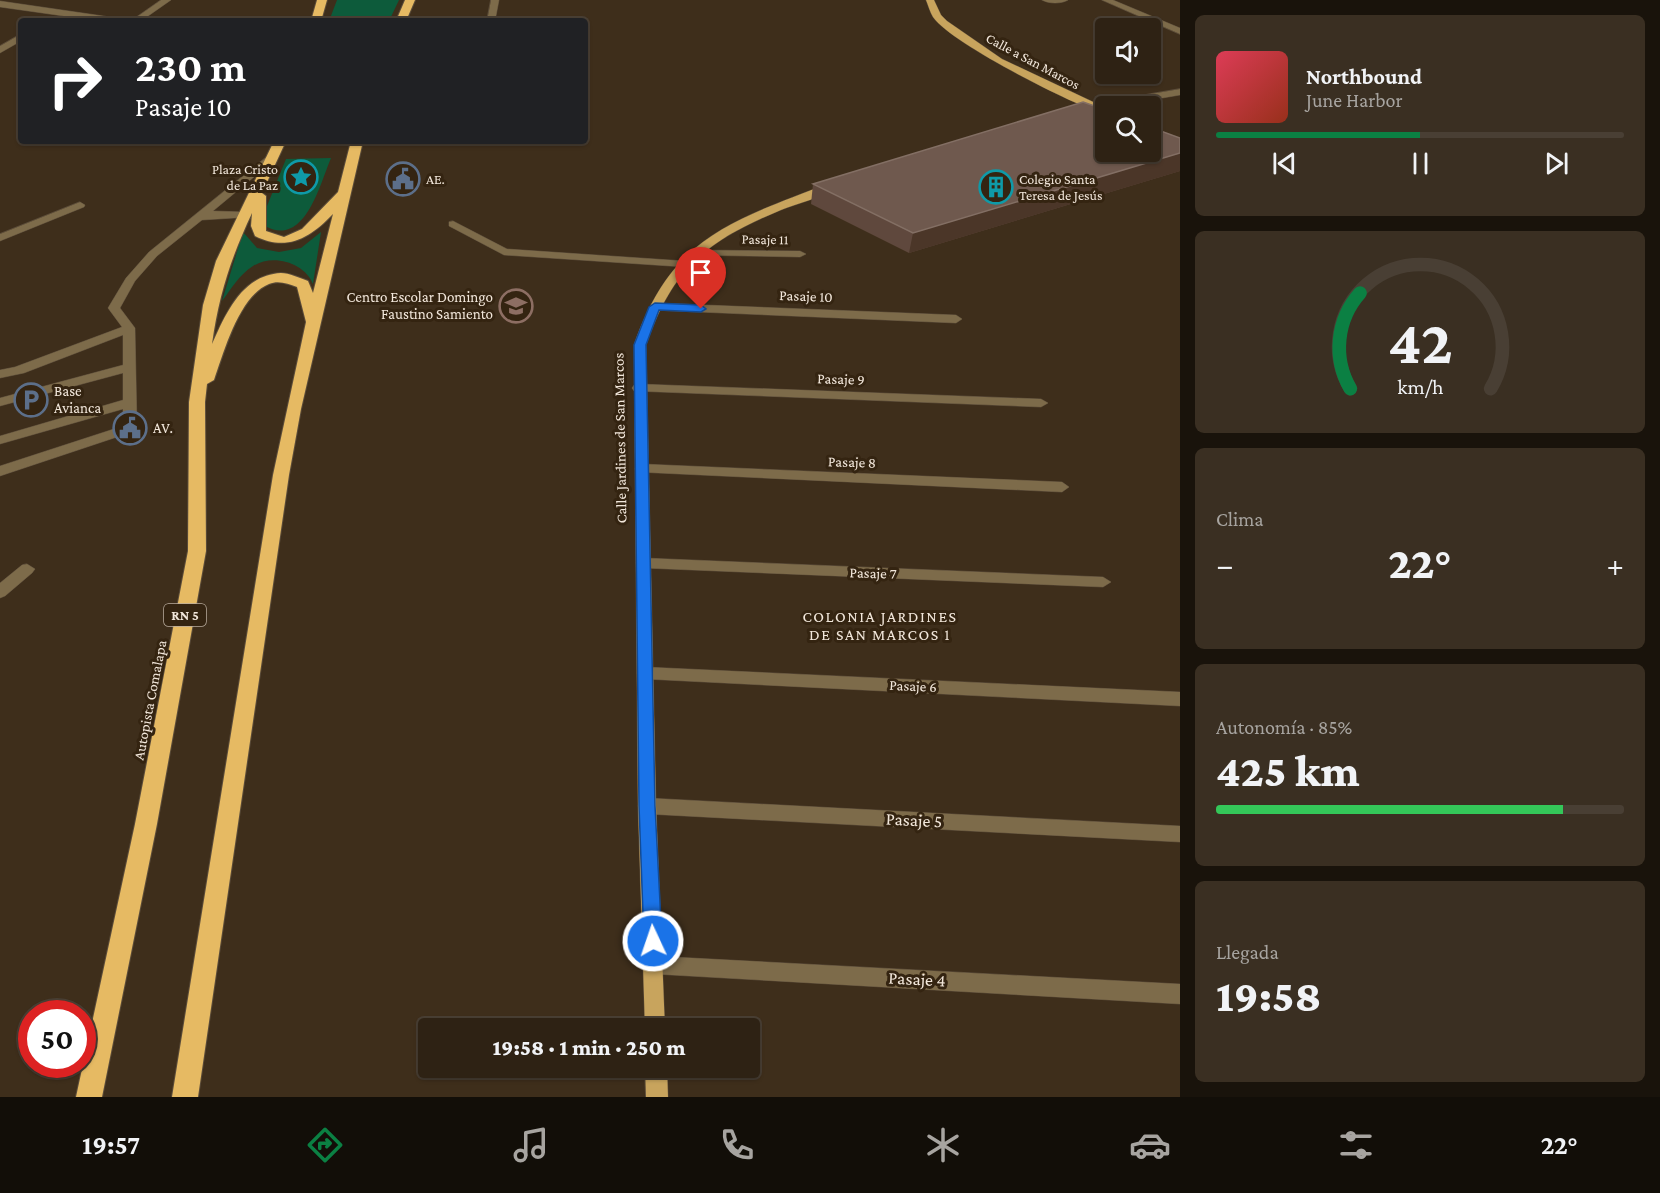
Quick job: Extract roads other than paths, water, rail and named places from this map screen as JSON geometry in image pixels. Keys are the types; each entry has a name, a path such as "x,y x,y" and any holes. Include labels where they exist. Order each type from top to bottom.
{"highway":[{"path":"317,18 322,0"},
{"path":"402,18 410,0"},
{"path":"184,1097 281,475 293,409 309,353 356,144"},
{"name":"Autopista Comalapa","path":"89,1097 146,824 197,551 196,402 210,305 223,261 261,185 276,149"},
{"path":"261,185 258,226 260,233 272,239 287,240 305,235 343,195"},
{"path":"196,402 235,308 249,291 264,281 296,280 306,288 312,325 309,353"}],"main road":[{"name":"Calle a San Marcos","path":"930,0 937,16 999,61 1095,108"},
{"path":"1064,110 1095,110"},
{"name":"Calle Jardines de San Marcos","path":"656,1018 647,806 640,345 655,307 689,258 719,236 769,211 840,183"},
{"path":"656,1078 657,1097"}],"street":[{"path":"140,18 167,0"},
{"path":"492,18 496,0 503,0"},
{"path":"1046,0 1064,0"},
{"path":"1106,0 1180,31"},
{"path":"0,4 98,18"},
{"path":"52,18 61,12"},
{"path":"0,50 18,39"},
{"path":"1161,96 1180,92"},
{"path":"0,471 130,428 129,328 114,308 130,280 153,254 276,149"},
{"path":"0,238 80,205"},
{"path":"199,217 212,214 246,214"},
{"name":"Pasaje 11","path":"453,224 504,252 689,258 800,254"},
{"name":"Pasaje 10","path":"655,307 956,319"},
{"path":"0,374 19,370 129,328"},
{"path":"0,402 129,367"},
{"name":"Pasaje 9","path":"639,388 1041,403"},
{"path":"0,440 129,403"},
{"name":"Pasaje 8","path":"642,469 1062,487"},
{"name":"Pasaje 7","path":"644,563 1103,582"},
{"path":"0,592 27,569"},
{"name":"Pasaje 6","path":"645,673 1180,699"},
{"name":"Pasaje 5","path":"647,806 1180,834"},
{"name":"Pasaje 4","path":"654,965 1180,994"}],"place":[{"name":"Plaza Cristo de La Paz","path":"301,177"},
{"name":"AE.","path":"403,179"},
{"name":"Colegio Santa Teresa de Jesús","path":"996,187"},
{"name":"Centro Escolar Domingo Faustino Samiento","path":"516,306"},
{"name":"Base Avianca","path":"31,400"},
{"name":"AV.","path":"130,428"}],"district":[{"name":"COLONIA JARDINES DE SAN MARCOS 1","path":"880,625"}]}
